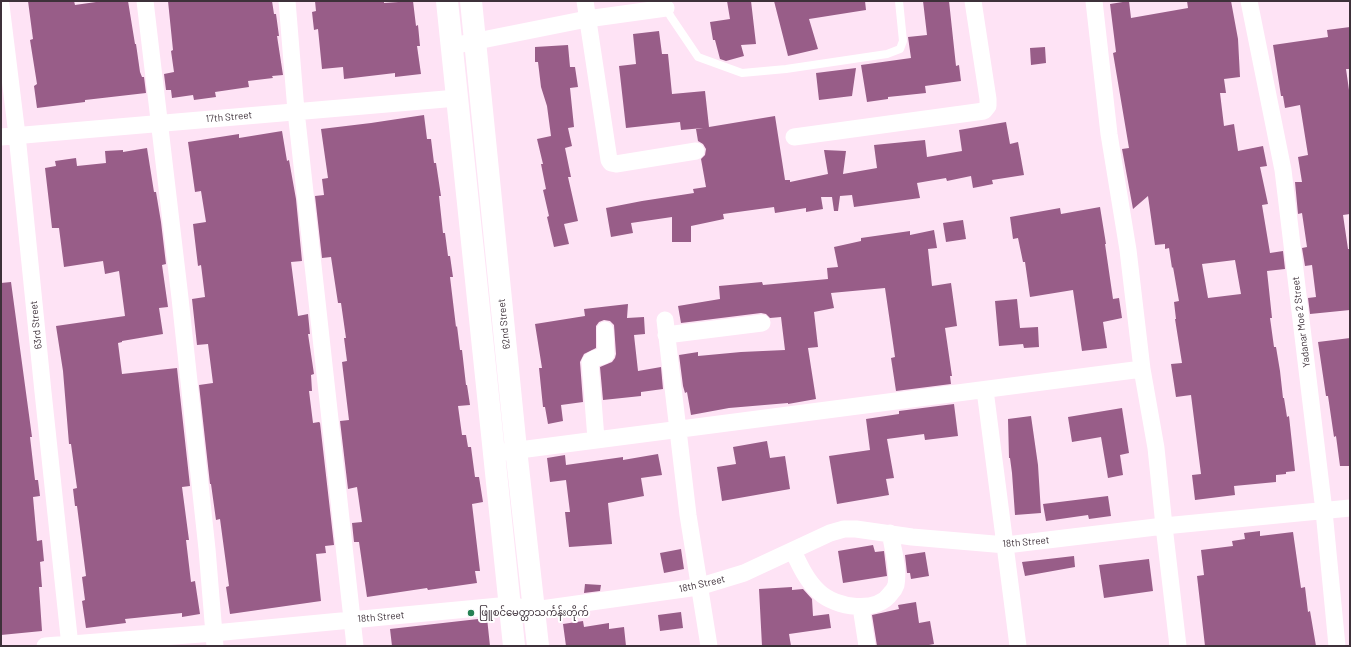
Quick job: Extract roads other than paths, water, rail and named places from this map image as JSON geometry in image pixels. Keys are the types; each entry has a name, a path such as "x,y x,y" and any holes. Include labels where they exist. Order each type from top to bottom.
{"main road":[{"path":"447,1 514,646"},
{"name":"62nd Street","path":"471,1 516,449 538,646"}],"street":[{"path":"145,1 199,468 215,639"},
{"path":"287,1 296,111 355,646"},
{"path":"585,1 609,160 616,164 696,151"},
{"path":"794,137 984,111 988,106 988,99 973,1"},
{"path":"1094,1 1109,134 1128,250 1142,369 1156,448 1178,646"},
{"name":"Yadanar Moe 2 Street","path":"1249,1 1283,170 1324,511 1337,646"},
{"name":"63rd Street","path":"1,4 9,136 43,392 70,645"},
{"path":"452,46 668,4"},
{"name":"17th Street","path":"9,136 457,98"},
{"path":"709,646 698,587 665,328 762,323"},
{"path":"596,439 590,362 592,359 604,356 606,354 605,330"},
{"path":"494,454 516,449 1142,369"},
{"path":"985,390 1018,646"},
{"name":"18th Street","path":"45,646 215,639 352,620 510,605 534,610 698,587 744,573 830,533 844,529 890,533 912,537 1006,545 1164,526 1350,508"},
{"path":"793,551 804,574 819,593 828,600 842,605 861,607 882,602 896,587 895,564 890,533"},
{"path":"861,607 867,646"}],"lane":[{"path":"668,4 671,17 698,57 742,73 786,69 887,54 900,49 903,41 899,1"}],"place":[{"name":"ဖြူစင်မေတ္တာသင်္ကန်းတိုက်","path":"471,613"}]}
